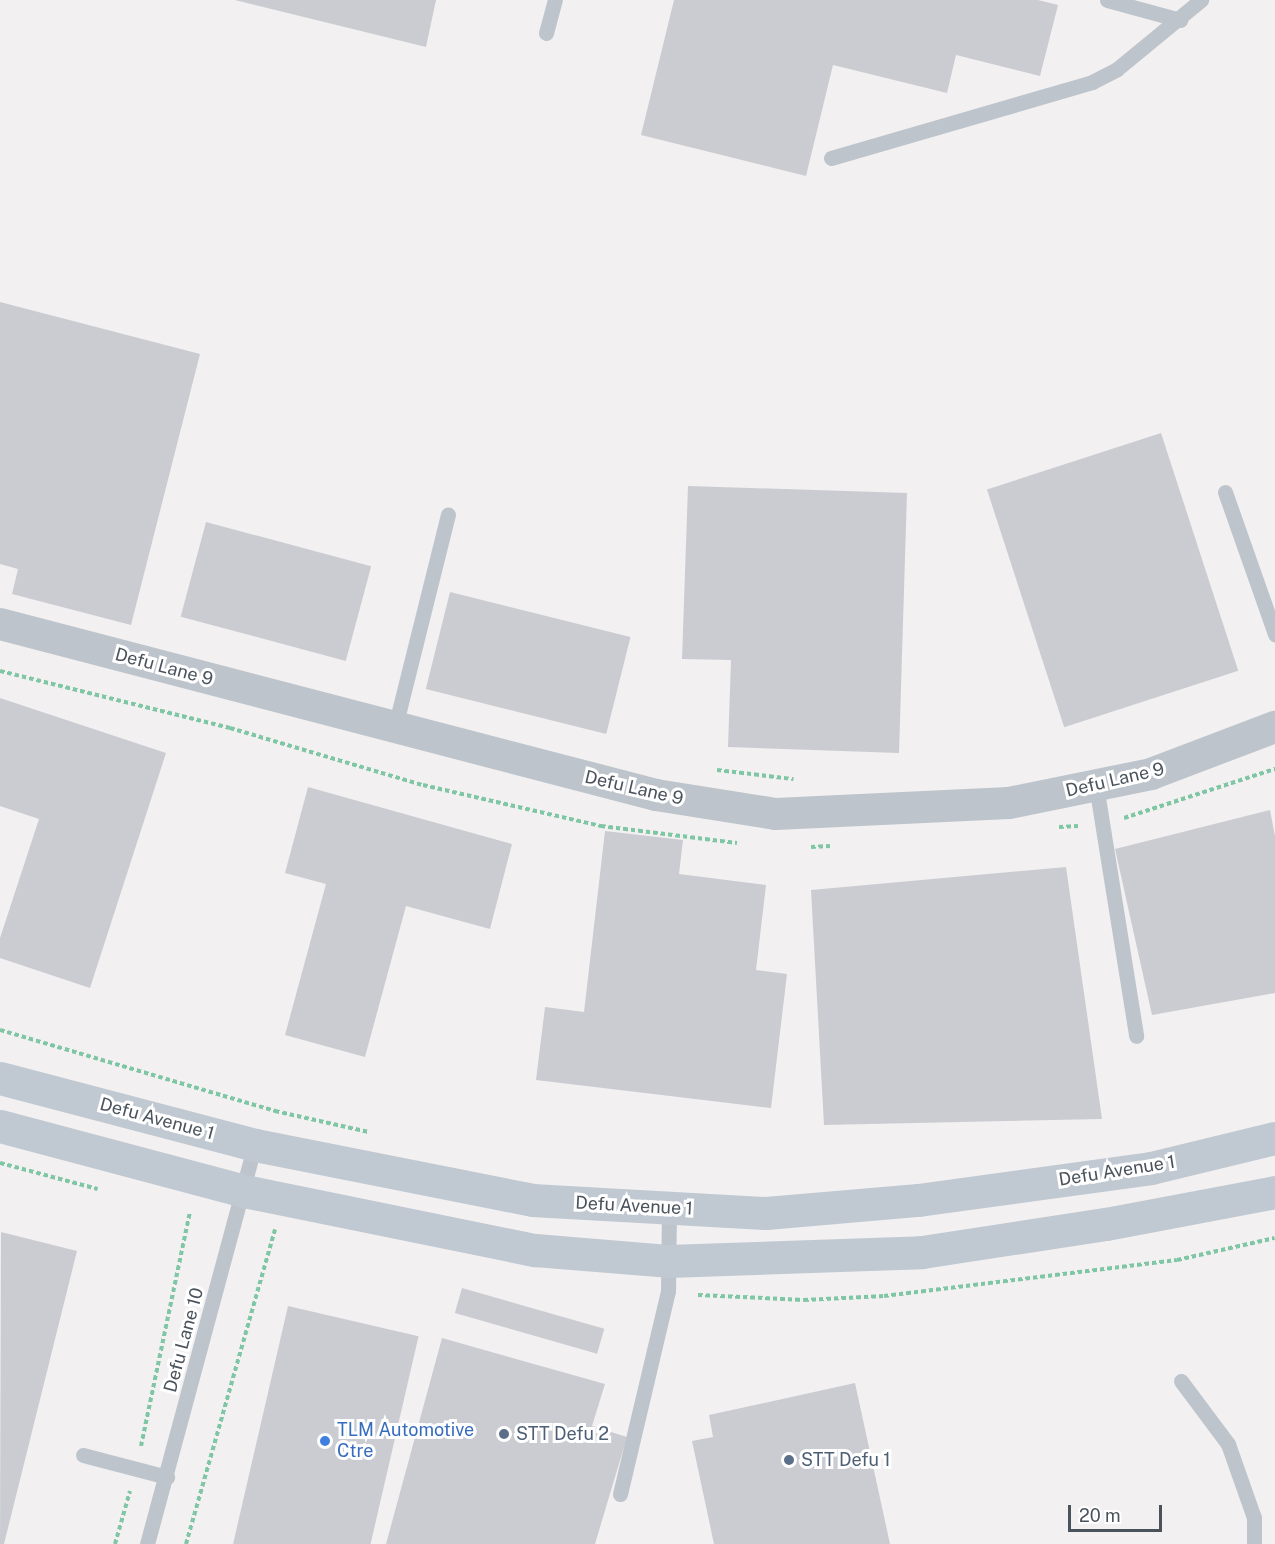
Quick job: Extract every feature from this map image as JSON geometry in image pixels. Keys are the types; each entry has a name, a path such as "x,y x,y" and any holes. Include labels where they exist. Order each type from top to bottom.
{"main road":[{"name":"Defu Avenue 1","path":"0,1078 255,1144 532,1200 766,1213 918,1200 1151,1168 1275,1138"},
{"path":"0,1126 244,1191 535,1250 668,1261 922,1252 1106,1224 1275,1192"}],"street":[{"name":"Defu Lane 9","path":"0,624 656,795 776,814 1009,803 1151,774 1275,727"}],"lane":[{"path":"546,33 555,0"},
{"path":"1107,0 1180,20"},
{"path":"831,158 1092,82 1117,69 1180,20 1201,0"},
{"path":"1224,492 1275,634"},
{"path":"394,727 448,515"},
{"path":"1096,785 1136,1036"},
{"name":"Defu Lane 10","path":"147,1544 167,1478 255,1144"},
{"path":"620,1494 668,1291 669,1208"},
{"path":"1181,1382 1228,1444 1254,1518 1254,1544"},
{"path":"83,1455 167,1478"}],"path":[{"path":"713,769 800,780"},
{"path":"0,1030 275,1111 380,1134"},
{"path":"186,1544 283,1199"},
{"path":"115,1544 136,1469 192,1213"}],"building":[{"path":"235,0 436,0 426,47"},
{"path":"674,0 1038,0 1058,5 1040,76 956,55 947,93 833,65 806,176 641,135"},
{"path":"0,302 200,354 131,625 12,594 18,569 0,564"},
{"path":"1161,433 1238,671 1064,727 987,490"},
{"path":"688,486 907,493 899,753 728,747 731,660 682,659"},
{"path":"206,522 371,566 346,661 181,617"},
{"path":"450,592 630,637 606,734 426,689"},
{"path":"0,698 166,753 90,988 0,958 0,938 39,819 0,806"},
{"path":"308,787 512,844 490,929 406,906 365,1057 285,1035 326,884 285,873"},
{"path":"1270,810 1275,836 1275,993 1152,1015 1115,849"},
{"path":"605,831 683,840 679,874 766,885 756,970 787,974 771,1108 536,1080 545,1007 584,1012"},
{"path":"1066,867 1102,1119 824,1125 811,890"},
{"path":"1,1232 77,1251 4,1544 0,1544"},
{"path":"462,1288 604,1329 597,1354 455,1313"},
{"name":"TLM Automotive Ctre","path":"288,1306 419,1336 371,1544 233,1544"},
{"path":"442,1338 605,1384 592,1426 627,1437 595,1544 386,1544"},
{"path":"855,1383 890,1544 714,1544 692,1441 713,1437 709,1415"}],"place":[{"name":"STT Defu 2","path":"504,1434"},
{"name":"TLM Automotive Ctre","path":"325,1441"},
{"name":"STT Defu 1","path":"789,1460"}]}
